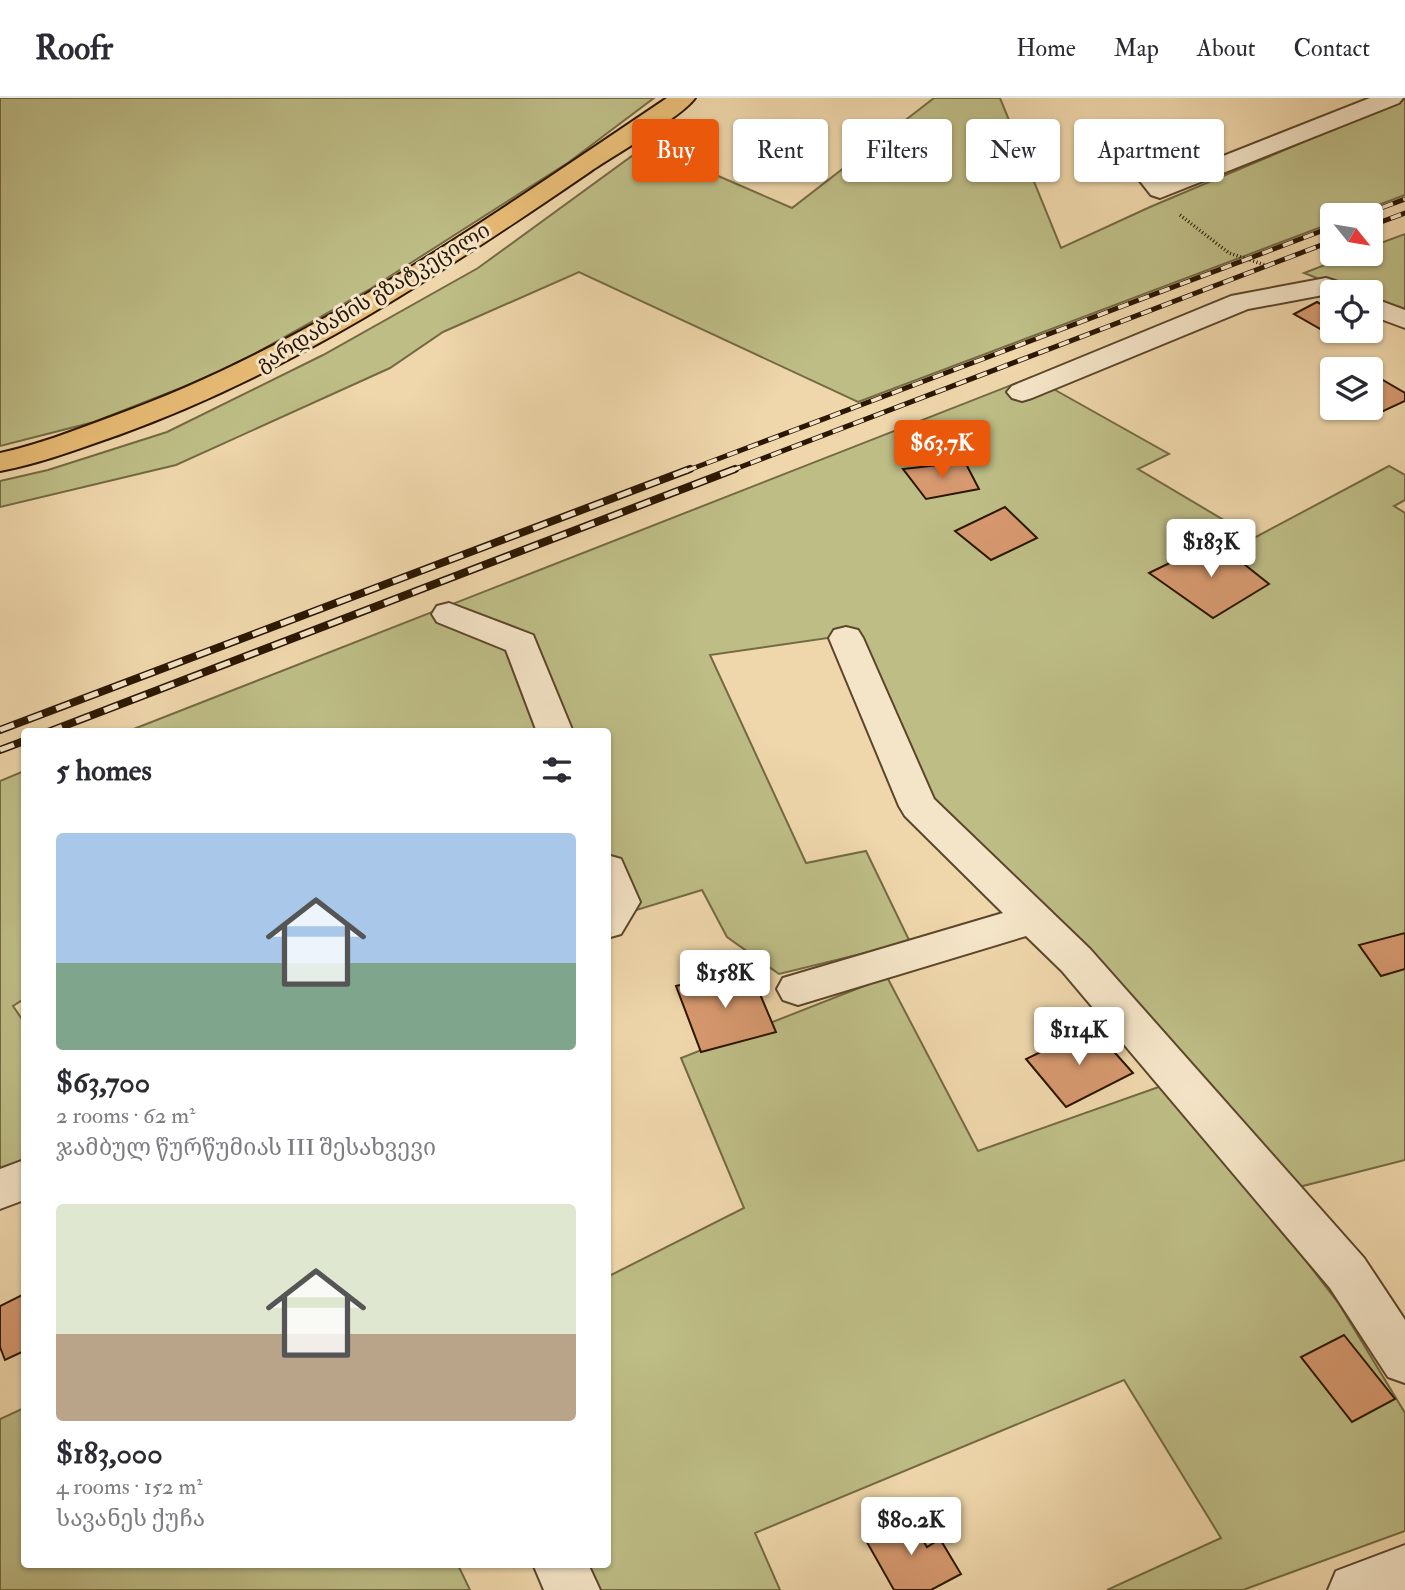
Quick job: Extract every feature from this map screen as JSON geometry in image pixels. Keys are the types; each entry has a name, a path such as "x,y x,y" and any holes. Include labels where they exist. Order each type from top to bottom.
{"main road":[{"name":"გარდაბანის გზატკეცილი","path":"0,462 144,418 240,377 404,283 683,98"}],"street":[{"path":"1154,182 1160,190 1386,99"},
{"path":"1022,392 1241,302 1320,291"},
{"path":"1383,311 1405,320"},
{"path":"449,614 470,628 499,632 521,643 553,728"},
{"path":"846,638 918,806 1076,960 1347,1273 1405,1361"},
{"path":"611,879 620,902 611,917"},
{"path":"798,989 1033,919"},
{"path":"0,1190 21,1180"},
{"path":"561,1568 573,1590"},
{"path":"1355,1590 1405,1571"}],"path":[{"path":"1160,190 1191,225 1229,253 1320,284"}],"shaded area":[{"path":"0,98 654,98 569,162 370,289 224,371 94,422 0,446"},
{"path":"934,98 1000,98 1009,119 966,119 966,182 1034,182 1061,248 1209,182 1224,182 1224,176 1405,99 1405,195 1383,203 1320,203 1320,228 858,402 579,272 443,332 390,368 176,465 0,507 0,481 48,470 167,432 323,355 478,268 632,156 632,182 719,182 719,176 792,208 842,169 842,182 952,182 952,119 907,119"},
{"path":"1405,234 1405,314 1383,305 1383,280 1322,280 1304,273 1322,266 1383,266 1383,242"},
{"path":"1032,377 1169,454 1138,469 1254,538 1389,466 1405,475 1405,500 1394,506 1405,513 1405,1160 1291,1189 1163,1030 1047,922 931,804 855,634 710,655 806,863 866,851 910,942 779,974 727,937 702,890 611,918 611,728 136,728"},
{"path":"21,772 21,1001 13,1006 21,1018 21,1160 0,1170 0,781"},
{"path":"887,977 978,1151 1170,1083 1339,1304 1405,1413 1405,1531 1243,1590 1107,1590 1221,1538 1124,1380 755,1533 780,1590 600,1590 588,1568 611,1568 611,1275 744,1208 681,1058"},
{"path":"21,1409 21,1568 459,1568 470,1590 0,1590 0,1419"}],"building":[{"path":"1317,302 1320,304 1320,329 1294,314"},
{"path":"1383,380 1405,393 1405,401 1383,411"},
{"path":"965,462 979,489 926,499 903,469"},
{"path":"1005,507 1037,538 991,560 955,531"},
{"path":"1215,541 1269,584 1213,618 1149,573"},
{"path":"1405,933 1405,969 1381,976 1359,945"},
{"path":"749,968 776,1032 701,1052 676,986"},
{"path":"1092,1027 1133,1073 1066,1107 1026,1059"},
{"path":"21,1296 21,1352 5,1360 0,1347 0,1306"},
{"path":"1344,1335 1395,1399 1352,1422 1301,1357"},
{"path":"907,1514 927,1547 940,1539 961,1574 931,1590 894,1590 864,1537"}],"railway":[{"path":"1383,207 1405,199"},
{"path":"1383,221 1405,213"},
{"path":"686,471 1320,232"},
{"path":"730,471 1320,246"},
{"path":"0,730 690,469"},
{"path":"58,728 735,469"},
{"path":"0,750 21,742"}]}
